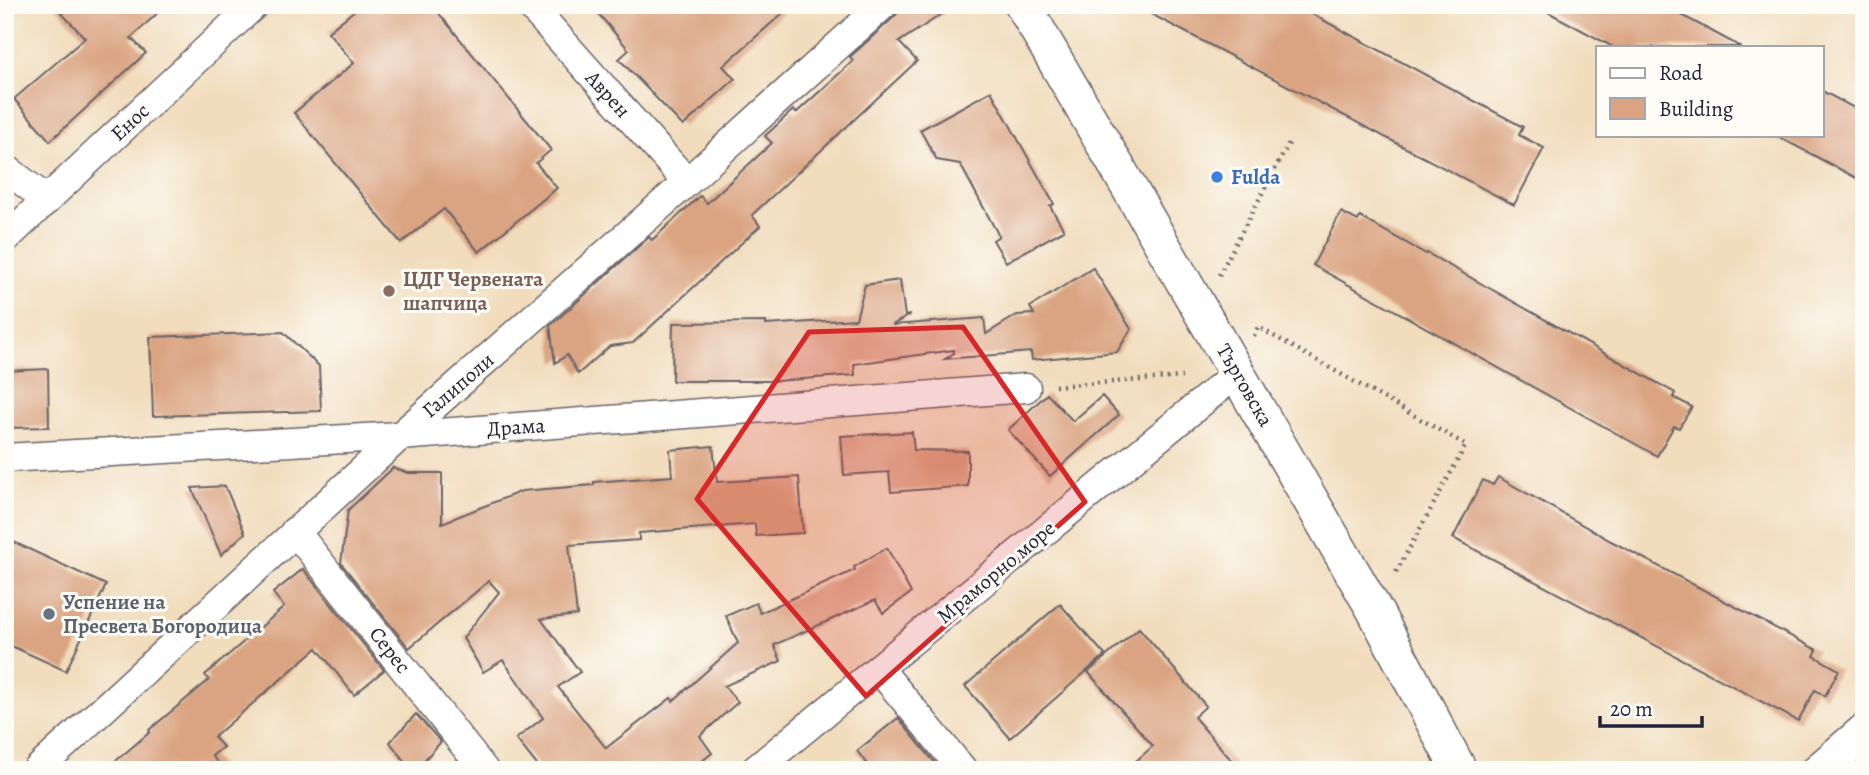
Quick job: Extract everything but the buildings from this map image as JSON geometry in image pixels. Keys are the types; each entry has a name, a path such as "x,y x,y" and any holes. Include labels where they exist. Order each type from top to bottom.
{"street":[{"name":"Енос","path":"5,239 254,5"},
{"name":"Аврен","path":"530,5 687,182"},
{"name":"Галиполи","path":"37,770 400,436 883,5"},
{"name":"Търговска","path":"1023,5 1375,611 1459,770"},
{"path":"5,168 47,200"},
{"name":"Мраморно море","path":"755,770 1237,373"},
{"name":"Драма","path":"5,458 400,436 1026,388"},
{"name":"Серес","path":"295,531 484,770"},
{"path":"879,668 963,770"},
{"path":"1820,770 1864,732"}],"path":[{"path":"1201,310 1289,143"},
{"path":"1237,373 1258,327 1466,445 1375,611"},
{"path":"1026,388 1184,377"}],"highlighted area":[{"path":"963,327 1085,502 866,696 697,499 809,332"}],"place":[{"name":"Fulda","path":"1217,177"},
{"name":"ЦДГ Червената шапчица","path":"389,291"},
{"name":"Успение на Пресвета Богородица","path":"49,614"}]}
